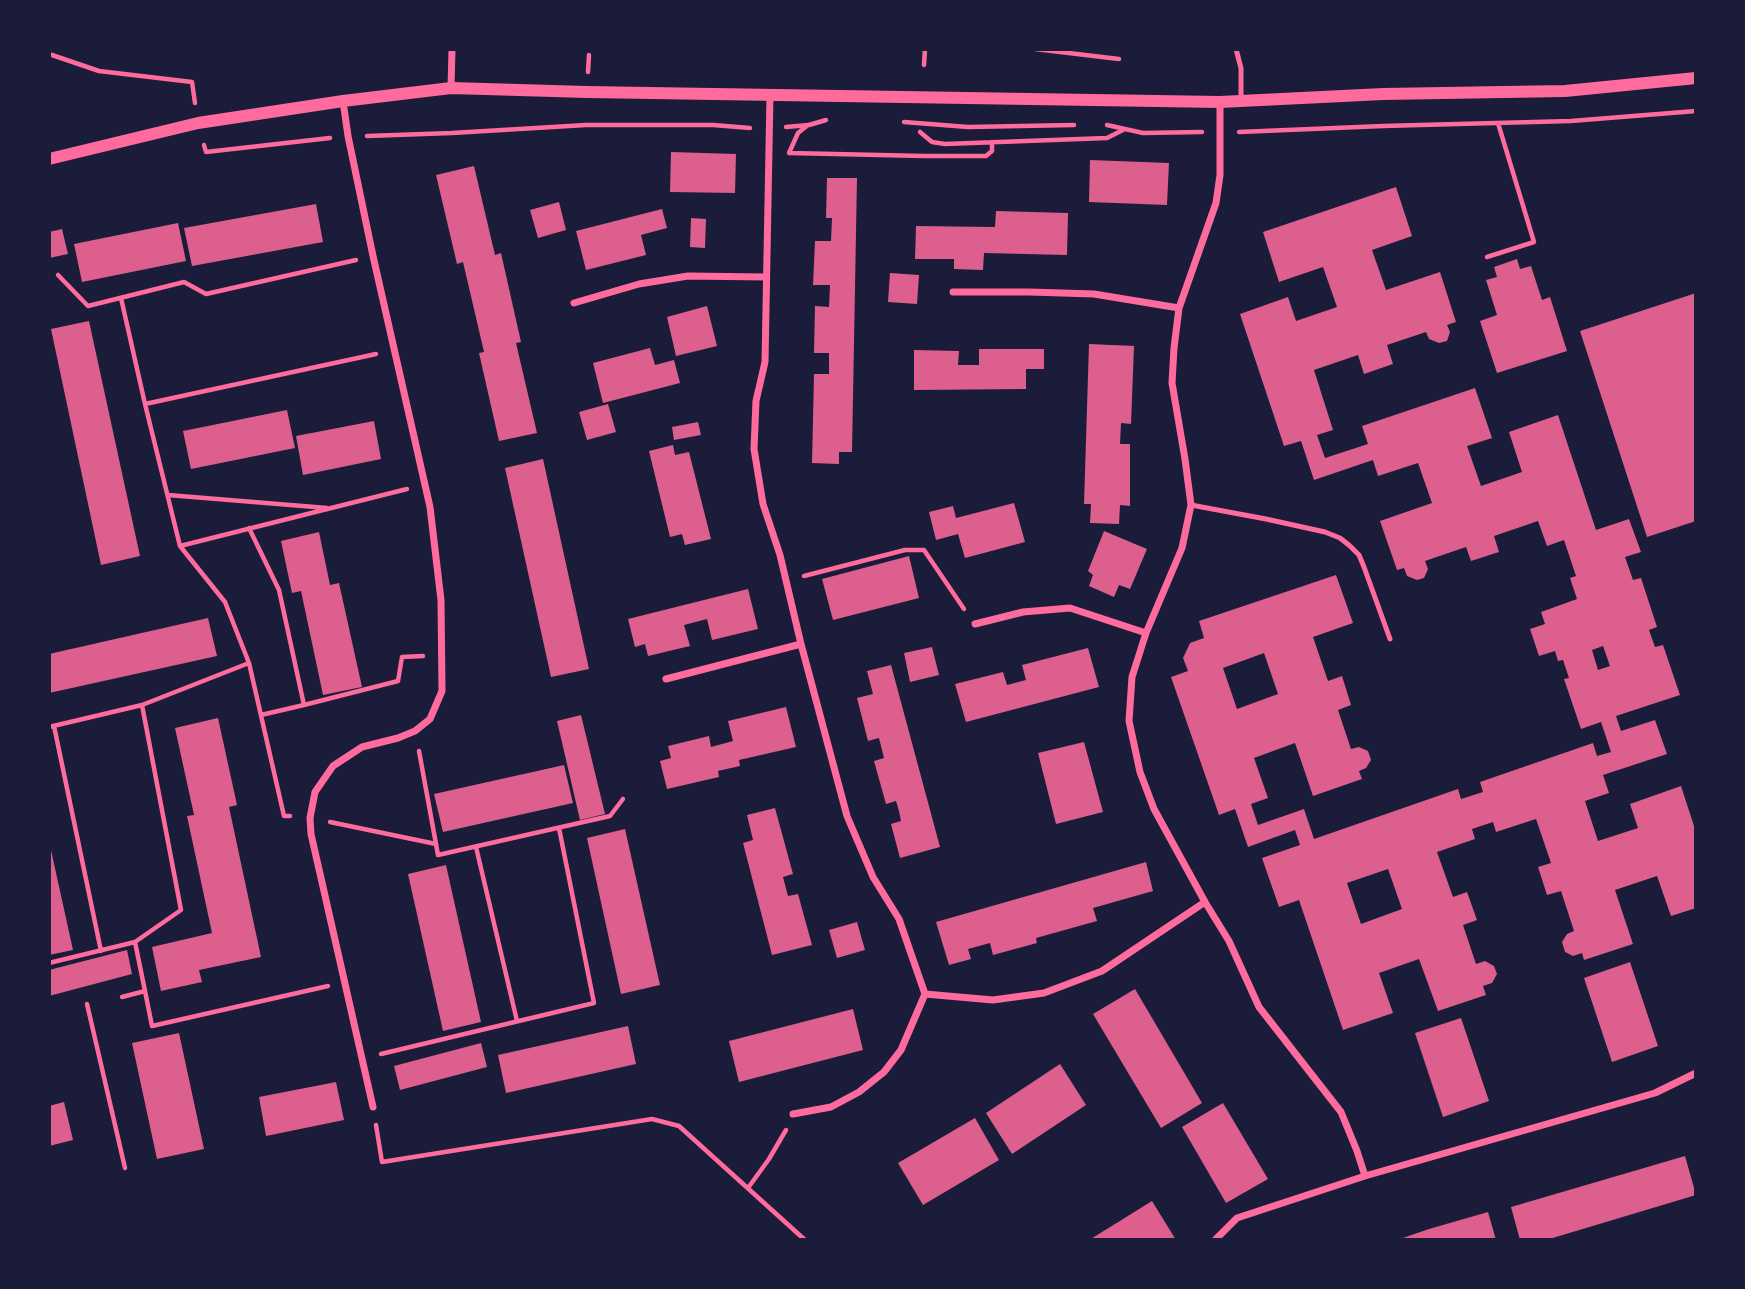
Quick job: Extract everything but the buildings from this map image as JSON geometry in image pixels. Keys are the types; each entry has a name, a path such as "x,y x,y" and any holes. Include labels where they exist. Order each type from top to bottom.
{"street":[{"path":"452,49 452,88"},
{"path":"49,159 198,123 452,88 1220,102 1383,94 1564,92 1696,78"},
{"path":"771,95 765,362 756,401 754,449 763,505 780,555 847,816 873,877 899,919 925,994 901,1050 884,1072 859,1092 831,1107 793,1114"},
{"path":"343,101 373,256 430,508 441,600 442,691 430,719 398,738 362,747 333,766 315,792 310,818 373,1107"},
{"path":"1220,102 1220,175 1216,203 1179,308 1174,348 1172,383 1191,505 1182,548 1146,633 1132,677 1129,721 1140,772 1154,809 1229,942 1259,1007 1341,1112 1365,1175"},
{"path":"574,303 639,284 688,276 765,277"},
{"path":"953,292 1094,294 1179,308"},
{"path":"975,624 1023,612 1070,608 1146,633"},
{"path":"666,679 801,644"},
{"path":"925,994 993,1000 1044,993 1102,971 1205,902"},
{"path":"1215,1240 1237,1219 1365,1175 1655,1093 1696,1073"}],"lane":[{"path":"1236,49 1241,68 1241,101"},
{"path":"1191,505 1325,532 1340,538 1359,555 1390,639"}],"path":[{"path":"924,65 925,49"},
{"path":"1035,49 1119,59"},
{"path":"49,54 99,71 192,82"},
{"path":"1096,125 1109,125 1143,133 1220,132 1571,121 1696,111"},
{"path":"206,152 348,136 586,125 713,125 769,129 809,125 826,120"},
{"path":"902,122 968,127 1083,125"},
{"path":"1487,257 1534,243 1498,123"},
{"path":"809,125 798,133 789,153 986,156 992,151 992,142"},
{"path":"920,132 932,142 945,144 1107,138 1124,130"},
{"path":"58,275 88,306 184,282 206,294 373,256"},
{"path":"121,298 180,546 225,602 249,663 284,816 310,818 436,844"},
{"path":"145,404 394,350"},
{"path":"180,546 425,484"},
{"path":"168,495 331,508"},
{"path":"249,528 279,590 304,705"},
{"path":"786,581 905,550 924,550 975,624"},
{"path":"261,715 398,681 402,657 442,655"},
{"path":"101,951 51,726 142,705 249,663"},
{"path":"49,963 135,942 181,910 142,705"},
{"path":"415,730 438,855 610,816 623,799"},
{"path":"362,1058 594,1003 559,828"},
{"path":"476,847 517,1021"},
{"path":"135,942 152,1026 345,982"},
{"path":"122,997 145,991"},
{"path":"87,1004 125,1168"},
{"path":"373,1107 382,1162 652,1119 679,1126 805,1240"},
{"path":"748,1188 780,1141"}]}
